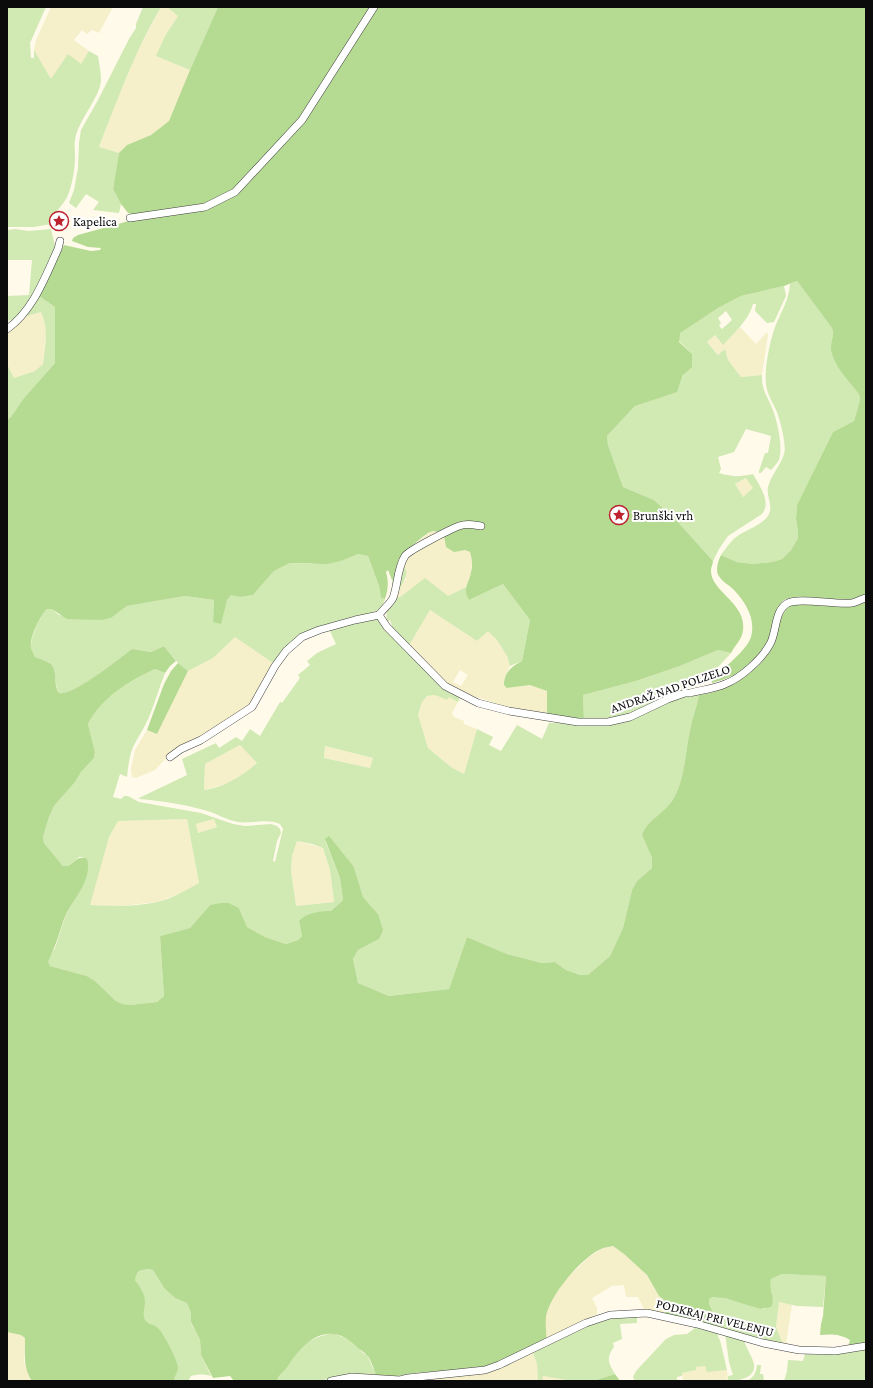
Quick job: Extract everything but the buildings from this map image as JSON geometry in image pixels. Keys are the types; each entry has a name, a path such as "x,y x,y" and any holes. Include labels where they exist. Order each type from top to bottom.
{"street":[{"path":"130,218 205,207 235,192 302,120 374,7"},
{"path":"9,327 19,320 30,305 55,256 60,241"},
{"path":"170,757 181,749 201,740 252,707 275,666 286,651 302,637 319,630 354,620 379,615 392,600 397,586 400,567 406,556 413,549 460,526 470,524 481,526"},
{"name":"ANDRAŽ NAD POLZELO","path":"379,615 387,627 445,686 478,703 509,711 578,722 608,722 630,717 668,699 685,693 724,685 740,676 759,658 771,643 781,608 794,600 852,603 866,598"},
{"name":"PODKRAJ PRI VELENJU","path":"331,1381 352,1378 400,1380 415,1377 485,1370 506,1362 586,1323 610,1315 647,1313 697,1324 763,1343 800,1350 835,1351 866,1346"}],"shaded area":[{"path":"51,7 97,7 99,9 101,7 113,7 99,33 92,30 87,34 82,30 74,40 89,51 81,64 51,79 34,50 36,40"},
{"path":"161,7 167,7 178,16 165,36 157,56 190,70 175,110 169,121 151,135 127,145 119,153 99,148 114,107 136,55"},
{"path":"41,312 44,318 46,333 43,364 35,371 14,378 7,364 7,333 27,316"},
{"path":"740,327 756,344 767,332 768,335 762,375 741,377 728,360 725,349 719,355 707,342 715,335 723,344"},
{"path":"747,478 753,488 743,497 735,484"},
{"path":"430,532 439,532 445,537 446,547 470,552 472,562 471,573 466,587 448,596 399,598 397,595 398,590 401,584 406,580 403,564 399,560 403,554"},
{"path":"430,610 477,641 488,630 497,640 507,656 510,666 504,679 520,686 530,685 547,691 547,716 510,708 455,690 408,647","holes":["460,670 468,675 461,686 453,682"]},
{"path":"234,636 273,663 250,703 245,708 171,753 155,770 136,778 132,777 131,769 135,750 147,730 157,734 188,671 213,658"},
{"path":"435,695 447,700 449,697 458,702 452,713 454,717 464,721 464,724 477,729 464,774 451,767 428,748 418,715 422,702 427,696"},
{"path":"240,745 257,763 232,782 204,790 205,764"},
{"path":"325,746 373,758 370,768 324,758"},
{"path":"187,819 199,883 182,893 157,902 122,906 89,905 109,837 117,821"},
{"path":"215,819 217,827 198,833 196,824"},
{"path":"297,841 323,848 330,870 334,902 296,906 291,871 292,856"},
{"path":"613,1246 647,1275 659,1296 665,1303 665,1313 644,1309 638,1297 626,1297 624,1285 612,1286 592,1298 597,1308 597,1314 546,1342 545,1318 550,1302 567,1278 588,1258 601,1249"},
{"path":"779,1302 792,1305 786,1344 783,1344 776,1327"},
{"path":"7,1332 21,1335 25,1338 24,1361 32,1381 7,1381"},
{"path":"533,1353 537,1364 538,1381 407,1381 501,1367"},
{"path":"705,1365 707,1372 727,1370 728,1381 683,1381 682,1373 696,1370 696,1367"},
{"path":"542,1376 573,1380 573,1381 538,1381"}],"green space":[{"path":"7,7 46,7 30,43 31,58 34,58 34,50 51,79 68,54 81,64 89,51 98,56 100,71 100,87 77,132 75,142 74,170 68,195 54,216 51,224 34,227 7,227"},
{"path":"143,7 161,7 135,58 99,147 119,153 113,189 121,204 119,213 93,210 99,202 86,194 76,208 69,203 74,190 78,168 81,130 136,28 136,24"},
{"path":"167,7 218,7 190,70 156,56 165,36 178,16"},
{"path":"218,7 866,7 866,594 858,598 846,600 811,597 788,598 783,601 777,609 769,641 758,655 735,675 712,683 711,679 734,660 745,648 751,637 752,630 751,618 746,606 734,590 721,579 717,573 717,566 721,555 737,562 753,564 772,562 782,559 791,550 798,538 796,519 797,505 833,432 854,421 860,400 859,394 837,366 834,359 831,347 833,334 832,328 797,281 784,286 741,296 718,308 680,333 679,342 692,354 692,367 683,375 677,392 635,406 607,436 608,445 623,487 654,500 677,521 713,561 711,570 712,578 717,586 736,607 741,615 743,624 742,635 731,653 718,650 680,666 636,681 583,695 584,719 547,716 547,691 530,685 507,688 504,685 505,676 509,670 522,661 530,620 503,584 469,600 466,589 472,567 470,552 465,550 454,552 446,547 444,536 434,531 423,537 408,549 401,557 392,580 388,570 386,572 388,586 385,599 381,598 379,586 368,556 358,554 344,560 327,564 290,563 274,571 253,595 241,597 231,595 227,600 221,624 213,622 214,600 185,596 127,606 111,618 103,620 67,619 52,609 47,609 36,627 31,648 35,657 51,664 53,667 56,686 59,693 75,689 85,683 132,649 151,652 164,646 176,661 165,673 155,669 126,685 108,698 94,714 88,724 95,752 94,758 54,806 49,817 43,837 44,843 63,866 68,866 81,858 84,858 87,859 88,867 87,875 81,890 64,919 48,962 50,966 87,976 95,981 116,1001 130,1005 157,1002 164,996 160,936 190,928 210,905 228,903 239,908 247,927 265,937 286,944 298,940 302,936 299,921 302,918 322,911 331,911 343,900 340,878 325,839 329,836 354,867 363,897 378,914 383,930 379,939 358,950 353,959 358,983 389,996 449,989 467,937 507,954 542,963 555,962 566,970 581,975 588,975 610,956 623,928 632,890 637,881 652,868 652,858 642,835 647,826 672,801 680,785 691,726 699,695 719,690 740,680 759,665 771,649 781,618 787,608 791,605 803,603 824,606 842,606 866,600 866,1344 848,1347 850,1340 846,1338 836,1335 820,1335 826,1276 782,1274 771,1279 770,1286 773,1300 771,1307 760,1309 725,1298 713,1297 709,1299 709,1304 720,1327 665,1313 665,1304 663,1299 659,1296 647,1275 613,1246 593,1253 576,1268 560,1288 548,1308 546,1317 546,1342 497,1363 475,1369 414,1373 397,1376 376,1375 368,1357 348,1339 338,1335 328,1334 319,1336 302,1348 280,1375 277,1381 234,1381 230,1376 213,1378 201,1355 200,1340 191,1322 191,1313 187,1303 175,1298 164,1288 153,1270 149,1269 138,1272 135,1280 144,1296 145,1320 160,1331 178,1365 174,1381 32,1381 26,1366 25,1338 21,1335 7,1332 7,420 55,363 55,307 39,296 64,245 91,251 100,250 101,248 88,247 72,241 73,238 78,235 136,219 136,215 128,213 121,204 113,189 119,153 127,145 151,135 169,121"},
{"path":"16,229 28,231 51,229 55,246 30,301 15,319 7,321 7,296 29,295 32,260 7,260 7,230"},
{"path":"797,281 832,328 832,346 836,362 859,394 860,400 854,421 833,432 797,505 796,519 798,538 791,550 782,559 772,562 753,564 737,562 721,555 736,537 767,518 770,510 768,487 771,478 781,462 785,450 783,433 777,412 770,398 766,384 766,371 769,347 775,327 786,301 790,284"},
{"path":"784,286 786,296 774,322 767,323 755,311 756,304 753,304 745,321 723,345 715,335 707,342 718,355 725,349 728,360 741,377 762,375 764,390 774,413 780,436 780,455 779,460 771,470 766,467 761,473 759,473 765,453 768,453 771,436 746,429 734,452 718,457 721,469 719,473 736,476 753,474 764,494 766,504 762,514 728,536 713,561 677,521 654,500 623,487 608,445 607,436 635,406 677,391 692,354 679,341 679,333 718,308 741,296","holes":["726,311 732,320 722,329 719,326 721,323 718,318","746,478 753,488 743,497 735,484"]},
{"path":"39,296 55,307 55,363 7,420 7,364 14,378 35,371 43,364 46,331 41,312 27,316"},
{"path":"358,554 368,556 379,586 381,598 385,599 382,606 371,613 311,630 273,663 235,637 213,658 188,671 178,663 164,646 151,652 132,649 85,683 75,689 59,693 56,686 53,666 48,662 35,657 31,648 36,627 47,609 52,609 59,615 103,620 111,618 127,606 185,596 214,600 213,622 231,594 241,597 253,595 274,571 290,563 311,564 344,560"},
{"path":"399,560 406,570 406,578 397,595 399,598 425,578 448,596 466,587 469,600 503,584 530,620 522,661 510,666 507,656 497,640 488,631 477,641 430,610 408,647 393,629 390,620 387,622 387,611 392,591 392,580 396,576"},
{"path":"376,616 449,691 460,698 458,702 449,697 447,700 435,695 427,696 422,702 418,715 428,748 451,767 464,774 477,729 493,737 489,745 501,751 517,725 542,739 549,723 598,724 680,697 699,695 691,726 680,785 672,801 647,826 642,835 652,858 652,868 637,881 632,890 623,928 610,956 588,975 582,975 566,970 555,962 542,963 507,954 467,937 449,989 389,996 358,983 353,959 358,950 379,939 378,914 363,897 354,867 325,840 340,878 343,900 331,911 299,921 302,936 298,940 286,944 265,937 247,927 239,908 210,905 190,928 160,936 164,996 157,1002 130,1005 116,1001 95,981 87,976 50,966 47,963 55,948 65,917 84,883 83,857 79,857 68,866 63,866 44,843 43,837 54,806 94,758 95,752 88,724 94,714 108,698 145,674 155,669 165,673 146,724 133,747 127,777 120,774 113,797 121,799 124,796 128,796 139,802 201,813 233,824 245,826 271,824 277,826 281,833 277,841 273,861 275,862 283,829 280,824 270,821 238,822 196,808 139,798 187,775 182,759 216,743 219,748 236,737 242,741 250,729 260,736 280,702 282,703 300,678 298,675 310,665 307,661 317,653 336,644 329,629","holes":["240,745 257,763 232,781 212,789 204,790 205,764","325,746 373,758 370,768 324,758","187,819 199,883 173,897 149,904 115,906 90,905 109,837 118,821","214,819 217,827 198,833 196,824","297,841 323,848 330,870 334,902 296,906 291,871 292,856"]},
{"path":"718,650 731,653 719,666 684,690 618,719 584,719 583,695 636,681 680,666"},
{"path":"178,663 188,671 157,734 147,730 164,684 171,671"},
{"path":"143,1269 153,1270 164,1288 175,1298 187,1303 191,1313 191,1323 200,1340 201,1355 211,1376 196,1375 191,1376 188,1381 174,1381 174,1377 178,1370 158,1328 147,1323 144,1319 143,1312 145,1301 135,1280 135,1275"},
{"path":"782,1274 826,1276 823,1307 797,1306 779,1302 776,1327 783,1344 748,1336 720,1327 709,1304 709,1299 714,1297 727,1298 760,1309 765,1309 772,1292 769,1285 771,1279"},
{"path":"637,1316 637,1323 620,1324 622,1339 613,1343 614,1347 609,1357 609,1363 615,1374 593,1381 573,1381 543,1376 542,1381 538,1381 537,1364 533,1353 605,1318"},
{"path":"698,1326 718,1333 727,1370 707,1372 705,1366 696,1367 696,1370 682,1373 682,1376 677,1377 677,1381 635,1381 633,1377 636,1371 666,1339 674,1335 687,1334"},
{"path":"333,1333 352,1341 363,1353 367,1355 376,1375 348,1375 318,1381 277,1381 301,1347 315,1338"},
{"path":"725,1333 744,1340 754,1364 754,1369 750,1376 728,1381 728,1376 733,1375 729,1362"},
{"path":"866,1349 866,1381 784,1381 788,1360 803,1361 805,1354 822,1355"},
{"path":"757,1365 761,1365 760,1374 763,1374 764,1381 747,1381 754,1374"},
{"path":"615,1374 620,1381 593,1381"}],"place":[{"name":"Kapelica","path":"59,221"},
{"name":"Brunški vrh","path":"619,515"}]}
